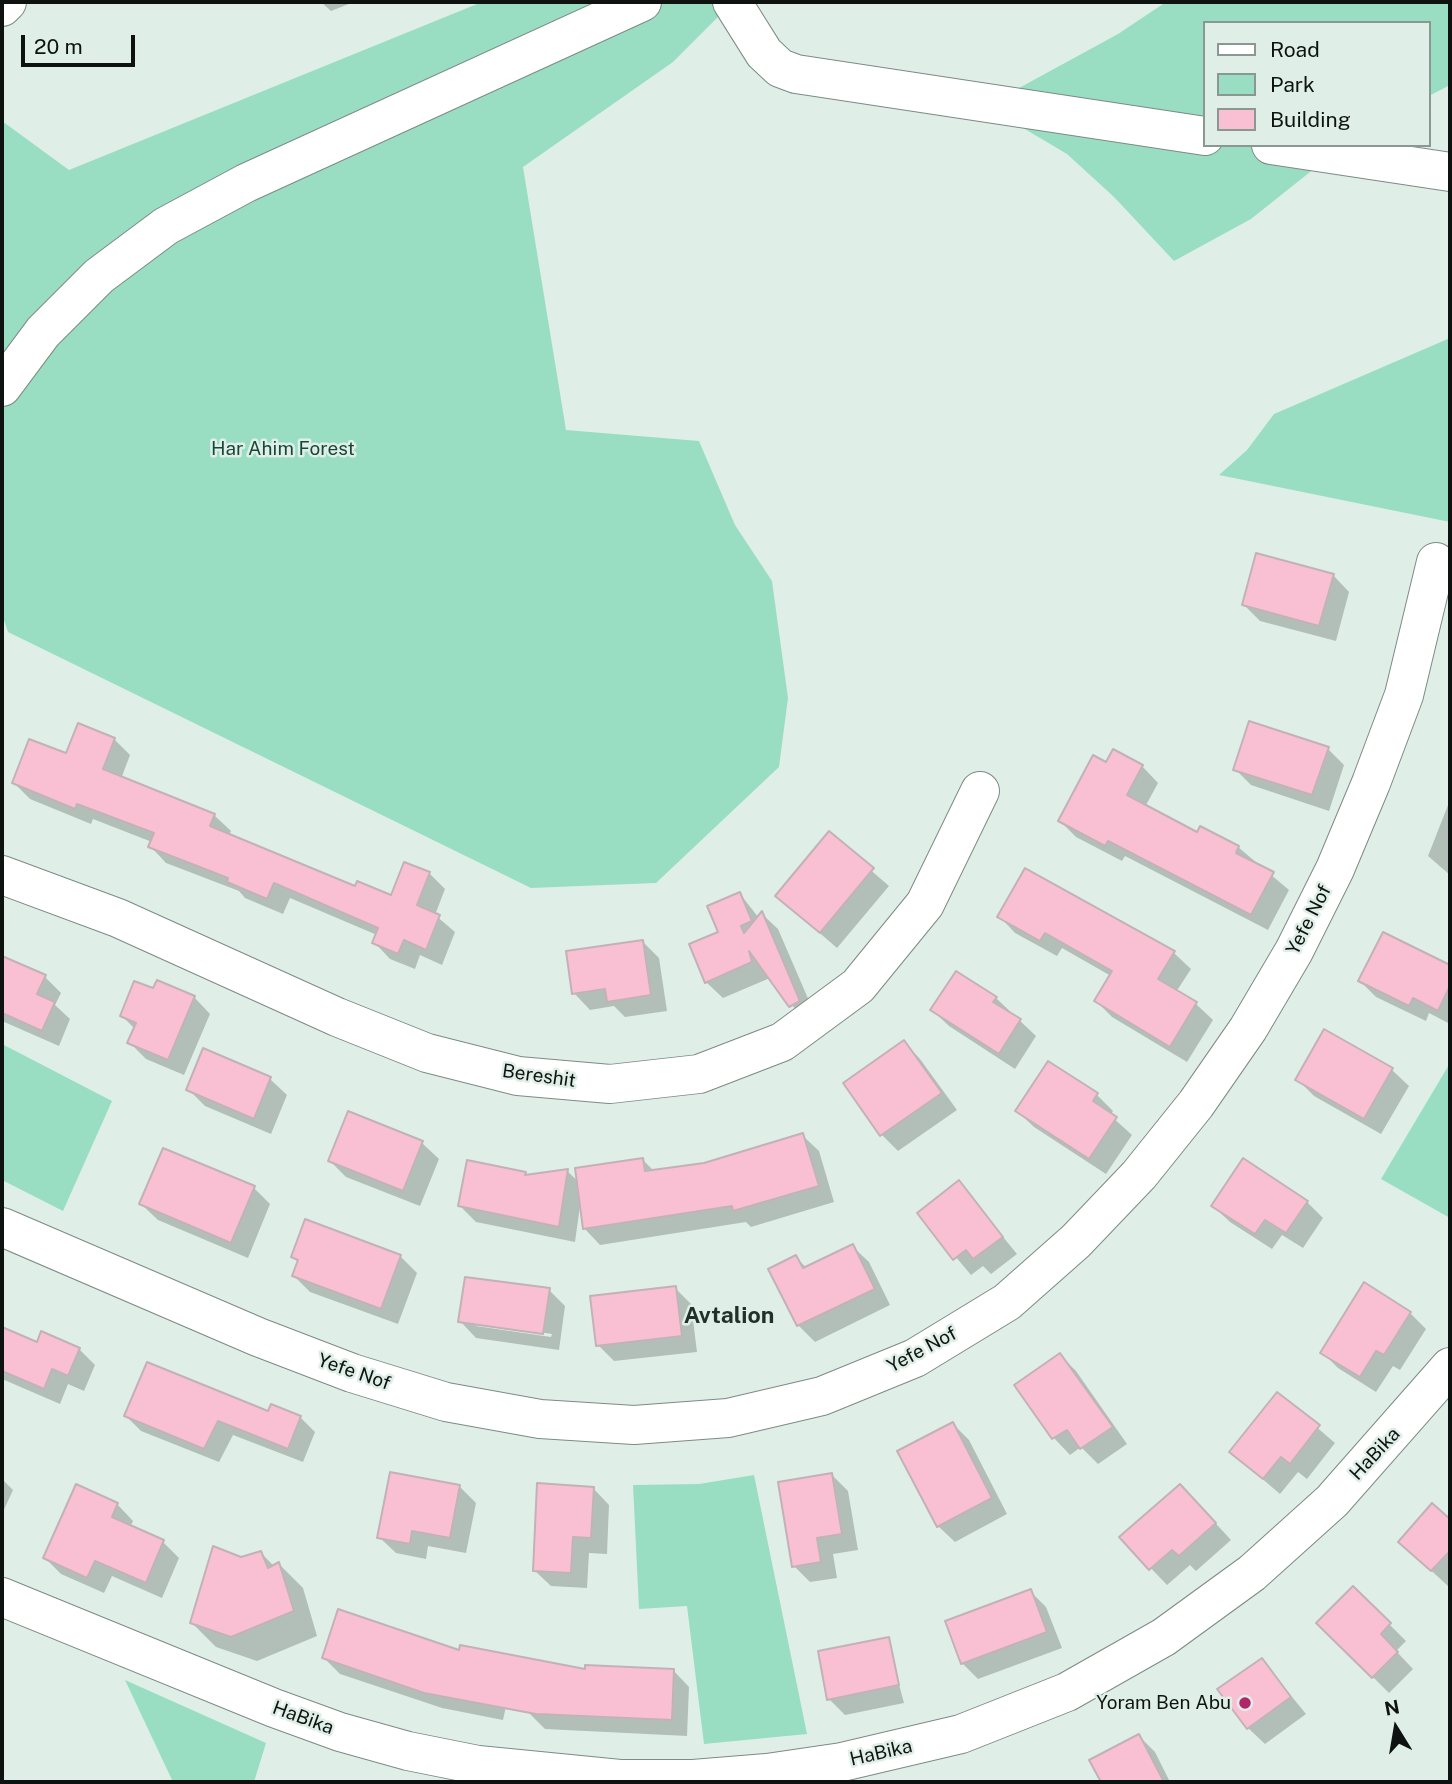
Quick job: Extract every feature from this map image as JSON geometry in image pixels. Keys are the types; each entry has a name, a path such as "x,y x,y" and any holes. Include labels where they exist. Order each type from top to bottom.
{"street":[{"path":"2,7 7,2"},
{"path":"5,376 43,332 99,276 166,226 246,183 642,2"},
{"path":"732,2 764,54 780,68 796,74 1204,136"},
{"path":"1284,147 1450,172"},
{"name":"Yefe Nof","path":"2,1227 258,1337 352,1373 446,1402 540,1419 634,1425 728,1418 822,1396 915,1358 1007,1302 1076,1241 1139,1175 1196,1104 1248,1029 1300,939 1335,869 1371,783 1404,695 1436,562"},
{"name":"Bereshit","path":"2,875 129,922 337,1017 427,1053 518,1076 610,1084 699,1073 782,1042 858,986 925,904 980,792"},
{"name":"HaBika","path":"2,1597 274,1708 340,1732 408,1751 478,1765 620,1779 742,1775 842,1762 961,1734 1068,1692 1164,1637 1252,1573 1332,1501 1450,1367"}],"green space":[{"name":"Har Ahim Forest","path":"482,2 733,2 673,62 523,167 566,430 699,441 735,525 772,581 788,698 779,767 656,883 531,888 8,632 2,614 2,121 69,170"},
{"path":"1166,2 1450,2 1450,85 1431,95 1431,21 1204,21 1204,147 1341,147 1251,219 1174,261 1114,197 1067,154 986,106 1118,34"},
{"path":"1450,338 1450,522 1219,475 1247,450 1274,414"},
{"path":"2,1044 112,1101 63,1211 2,1180"},
{"path":"1450,1063 1450,1218 1381,1179"},
{"path":"754,1475 807,1734 704,1744 687,1606 639,1609 633,1485 699,1484"},
{"path":"125,1680 266,1743 254,1782 173,1782"}],"building":[{"path":"1256,553 1334,574 1319,626 1242,605"},
{"path":"1249,721 1329,747 1312,795 1233,770"},
{"path":"78,723 115,738 103,769 215,814 210,826 355,886 357,881 391,895 404,862 430,872 417,905 440,915 426,950 404,940 398,954 372,943 378,928 274,883 267,899 227,882 228,878 148,847 154,833 77,804 75,809 12,783 29,739 66,753"},
{"path":"1113,749 1143,765 1127,795 1197,832 1200,826 1239,846 1236,853 1274,872 1251,915 1108,841 1105,846 1058,821 1093,755 1106,762"},
{"path":"829,831 874,868 820,933 775,896"},
{"path":"1025,868 1175,951 1158,979 1197,1002 1170,1047 1094,1001 1112,971 1045,933 1040,941 997,917"},
{"path":"740,892 752,921 741,926 744,933 762,911 800,1001 789,1007 749,951 752,962 705,983 689,944 718,932 707,906"},
{"path":"1383,932 1450,965 1450,986 1438,1011 1413,998 1409,1006 1358,981"},
{"path":"643,940 651,995 607,1002 605,989 572,994 566,951"},
{"path":"2,956 46,975 37,994 55,1002 42,1031 2,1013"},
{"path":"956,971 997,997 993,1002 1021,1019 999,1054 930,1010"},
{"path":"157,980 195,996 168,1060 127,1043 136,1023 120,1016 134,981 153,988"},
{"path":"1324,1029 1393,1068 1364,1119 1295,1080"},
{"path":"904,1040 942,1093 880,1136 843,1083"},
{"path":"203,1048 271,1077 254,1119 186,1090"},
{"path":"1048,1061 1098,1093 1093,1101 1117,1117 1089,1159 1015,1111"},
{"path":"348,1111 423,1141 403,1191 328,1161"},
{"path":"803,1133 819,1186 733,1211 732,1206 583,1229 575,1168 643,1158 645,1171 704,1163"},
{"path":"163,1148 255,1186 231,1243 139,1204"},
{"path":"1243,1158 1308,1201 1286,1233 1265,1220 1255,1234 1211,1206"},
{"path":"467,1160 526,1172 525,1175 568,1169 559,1227 458,1206"},
{"path":"959,1180 1003,1237 973,1259 966,1250 953,1260 917,1213"},
{"path":"305,1219 401,1255 381,1309 292,1276 298,1260 291,1257"},
{"path":"853,1244 875,1289 797,1326 768,1269 796,1255 803,1268"},
{"path":"465,1277 550,1288 543,1334 458,1322"},
{"path":"1364,1282 1411,1312 1384,1355 1376,1351 1360,1377 1320,1353"},
{"path":"676,1286 682,1336 596,1346 590,1296"},
{"path":"2,1327 37,1342 41,1331 80,1348 68,1376 52,1369 44,1389 2,1371"},
{"path":"1060,1353 1113,1427 1080,1449 1067,1430 1052,1439 1014,1385"},
{"path":"147,1362 268,1411 271,1404 301,1416 288,1449 218,1421 204,1449 124,1416"},
{"path":"1277,1392 1320,1425 1290,1464 1281,1457 1263,1479 1229,1452"},
{"path":"953,1422 992,1498 937,1527 897,1451"},
{"path":"390,1472 460,1485 450,1538 412,1531 410,1544 377,1538"},
{"path":"832,1473 842,1534 817,1538 821,1562 792,1567 778,1482"},
{"path":"537,1483 594,1487 591,1538 573,1537 571,1573 533,1571"},
{"path":"76,1484 118,1503 112,1517 164,1540 146,1583 95,1561 87,1578 43,1558"},
{"path":"1180,1484 1216,1523 1179,1556 1172,1550 1149,1570 1119,1537"},
{"path":"1432,1503 1450,1519 1450,1551 1431,1571 1398,1542"},
{"path":"213,1546 241,1557 261,1551 268,1568 279,1562 294,1611 231,1637 190,1623"},
{"path":"1353,1586 1391,1623 1381,1634 1398,1652 1372,1678 1316,1623"},
{"path":"1031,1589 1047,1632 961,1664 945,1621"},
{"path":"338,1609 459,1650 460,1645 585,1669 585,1665 674,1669 672,1720 536,1714 424,1693 322,1658"},
{"path":"889,1637 899,1685 827,1700 818,1651"},
{"path":"1262,1658 1291,1697 1247,1729 1217,1689"},
{"path":"1139,1734 1164,1782 1101,1782 1089,1760"}],"place":[{"name":"Yoram Ben Abu","path":"1245,1703"}],"district":[{"name":"Avtalion","path":"729,1316"}]}
